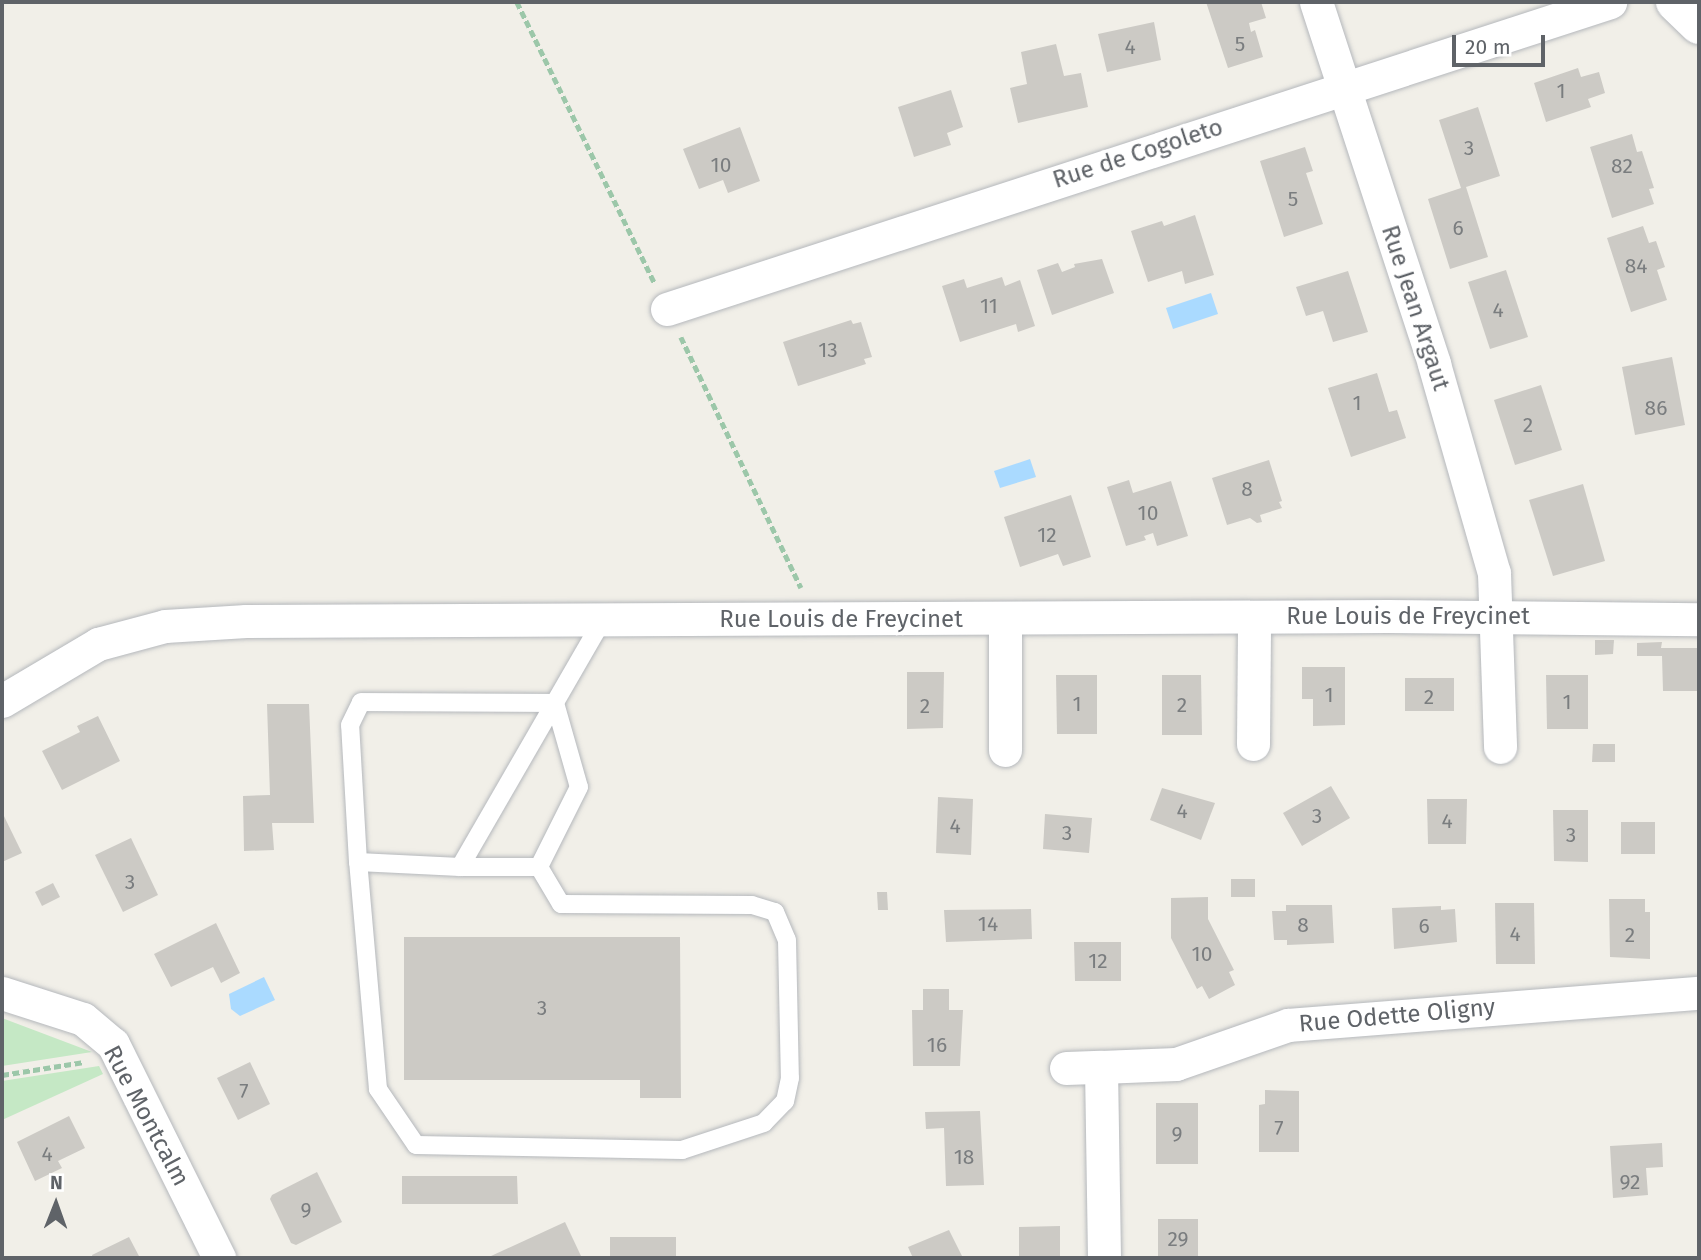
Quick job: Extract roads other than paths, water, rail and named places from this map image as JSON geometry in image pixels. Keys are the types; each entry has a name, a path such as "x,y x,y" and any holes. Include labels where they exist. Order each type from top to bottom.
{"street":[{"name":"Rue Jean Argaut","path":"1316,2 1481,520 1494,573 1500,747"},
{"name":"Rue de Cogoleto","path":"667,309 1343,86 1609,2"},
{"path":"1675,2 1699,24"},
{"path":"1253,744 1254,617"},
{"name":"Rue Louis de Freycinet","path":"2,701 98,644 165,626 246,621 1254,617 1699,620"},
{"path":"1005,619 1005,750"},
{"name":"Rue Montcalm","path":"2,993 83,1019 113,1044 219,1258"},
{"name":"Rue Odette Oligny","path":"1066,1068 1176,1064 1288,1026 1699,993"},
{"path":"1101,1067 1104,1258"}],"lane":[{"path":"460,867 602,621"},
{"path":"539,867 561,904 752,905 775,912 787,940 790,1077 785,1101 764,1123 682,1150 416,1145 378,1089 358,862 350,725 361,702 555,703"},
{"path":"539,867 579,787 555,703"},
{"path":"358,862 460,867 539,867"}],"water":[{"path":"1211,293 1218,314 1173,329 1166,308"},
{"path":"1030,459 1036,477 1000,488 994,471"},
{"path":"264,977 275,1000 240,1016 231,1009 229,994"}]}
